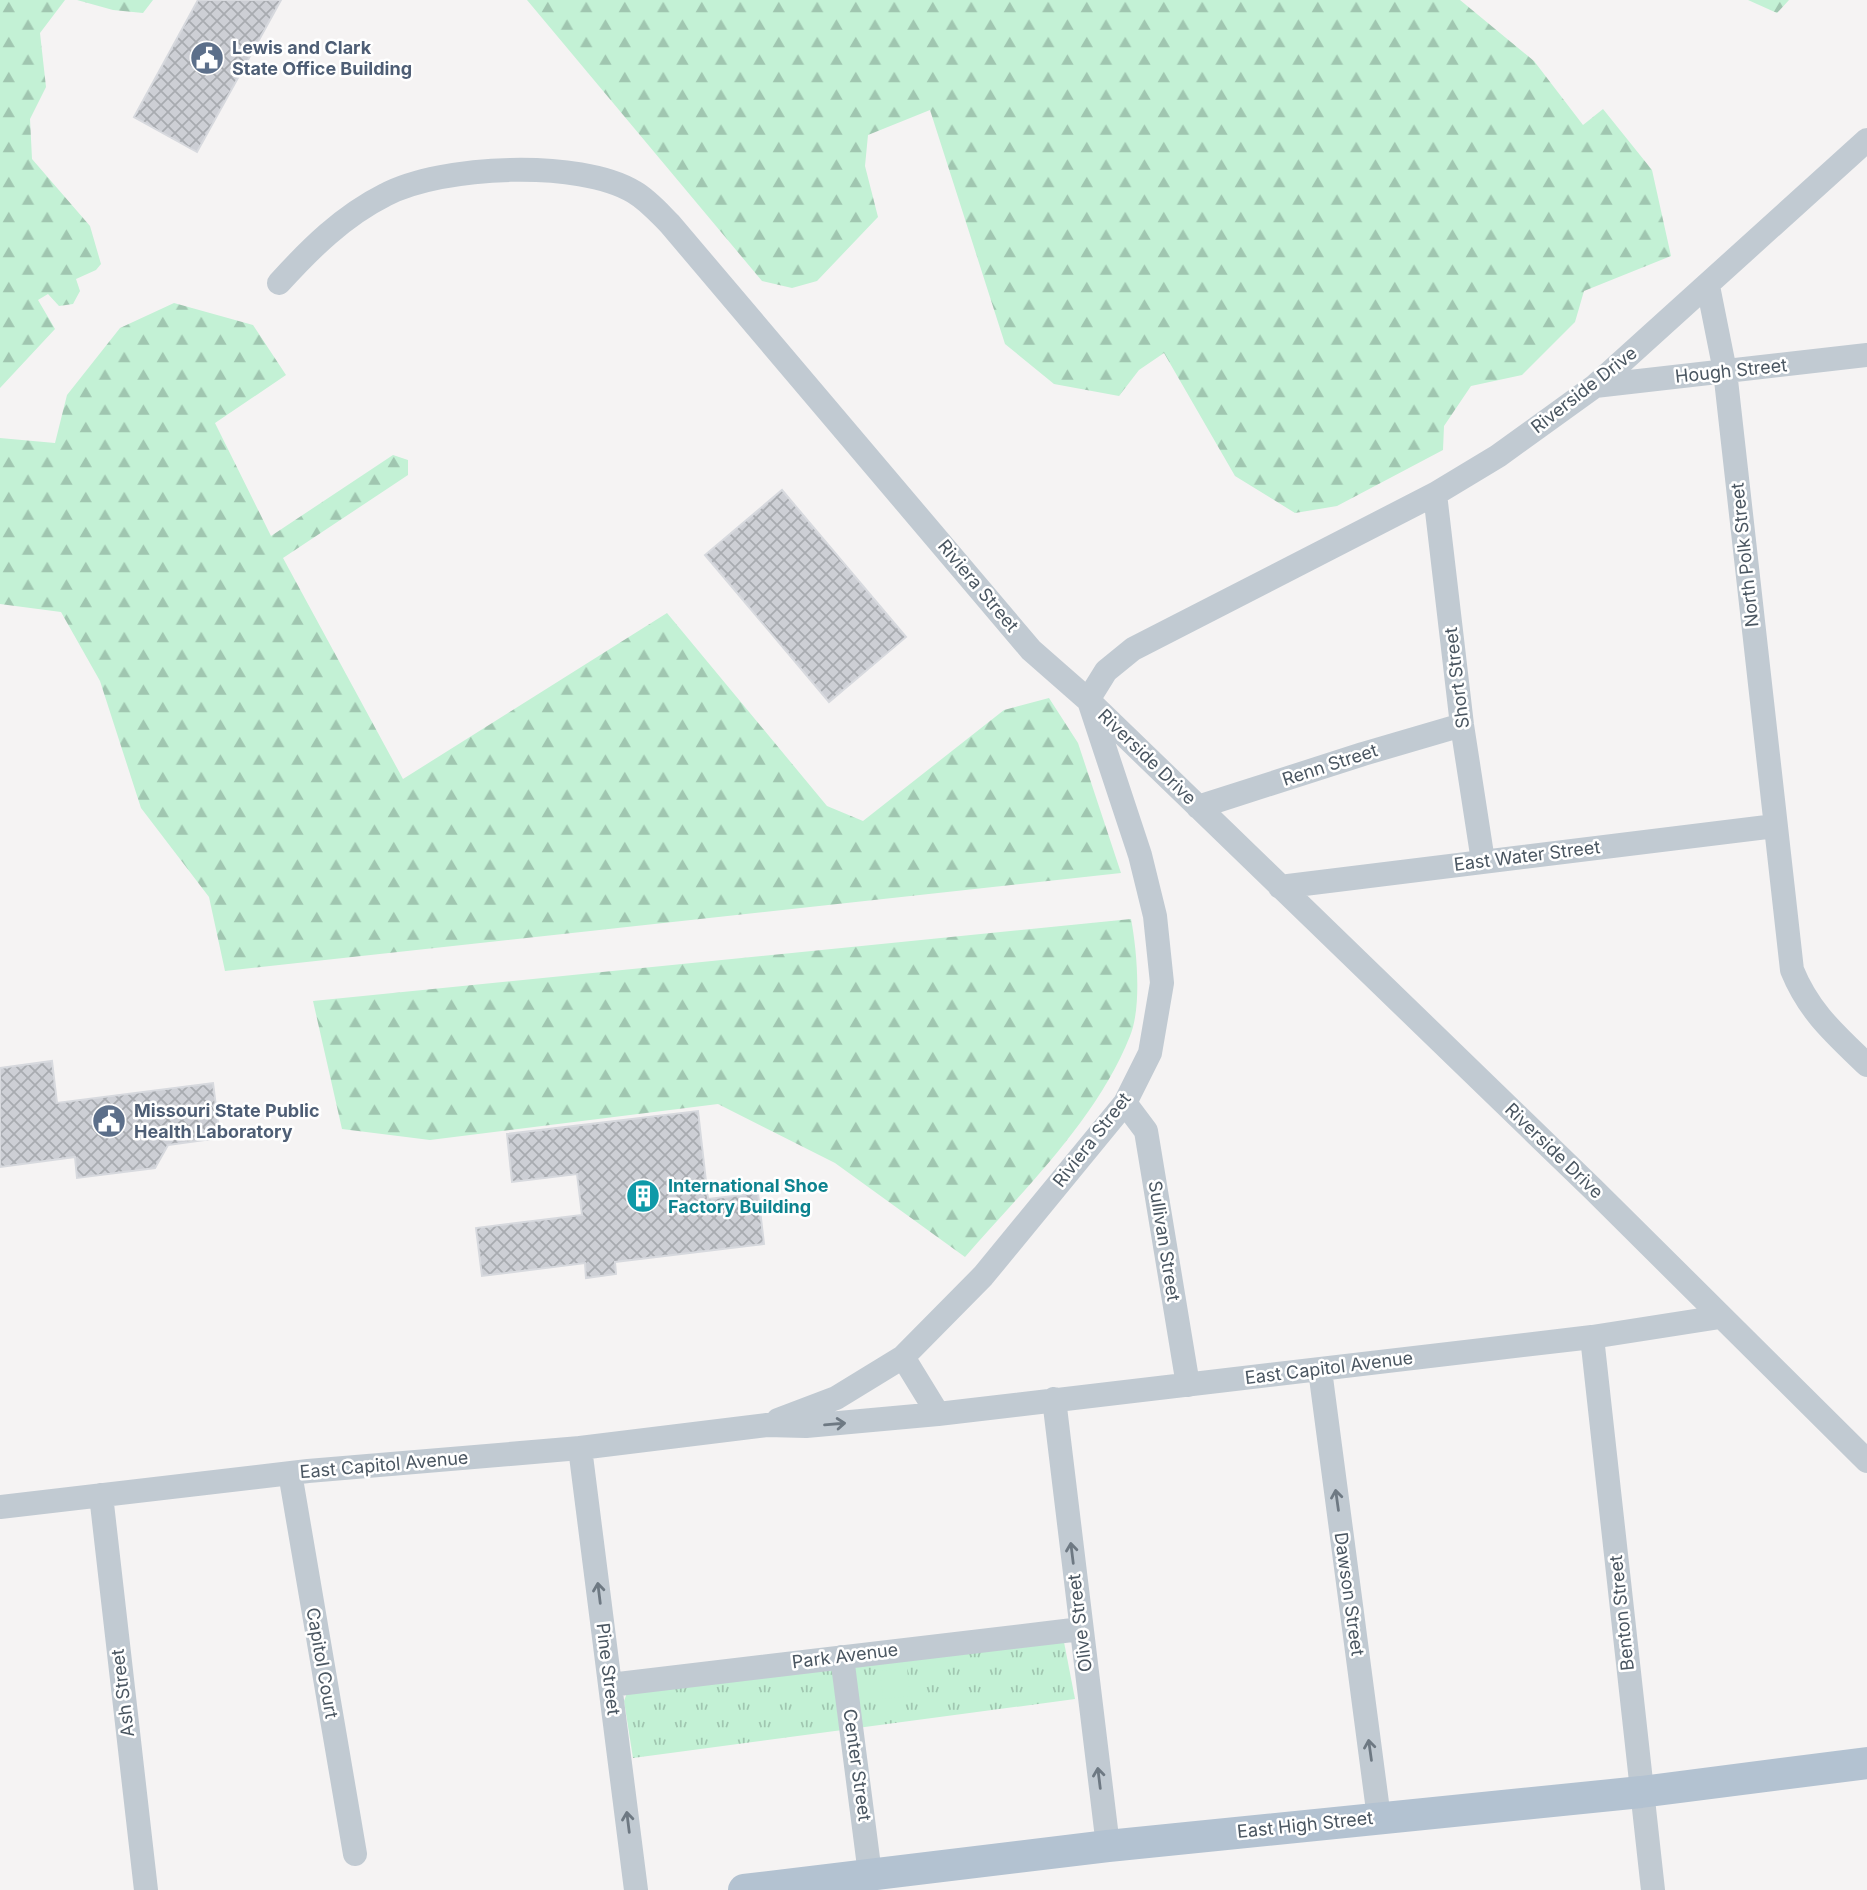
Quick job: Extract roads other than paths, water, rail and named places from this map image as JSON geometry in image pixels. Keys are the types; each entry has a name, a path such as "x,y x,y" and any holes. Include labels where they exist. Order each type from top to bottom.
{"main road":[{"name":"East High Street","path":"744,1890 785,1888 870,1874 1108,1846 1641,1792 1867,1763"}],"street":[{"name":"Riverside Drive","path":"1863,1449 1720,1317 1594,1189 1088,700 1106,671 1133,649 1434,494 1498,456 1595,386 1867,140"},
{"name":"Riviera Street","path":"279,283 331,229 386,194 444,176 525,169 590,176 635,192 670,224 1031,650 1088,700 1143,867 1156,916 1162,983 1150,1053 1125,1103 983,1276 903,1357"},
{"name":"North Polk Street","path":"1708,285 1725,371 1793,970 1803,998 1820,1019 1867,1065"},
{"name":"Hough Street","path":"1595,386 1867,355"},
{"name":"Short Street","path":"1434,494 1462,726 1483,861"},
{"name":"Renn Street","path":"1198,807 1363,754 1462,726"},
{"name":"East Water Street","path":"1280,887 1775,826"},
{"name":"Sullivan Street","path":"1125,1103 1146,1131 1188,1385"},
{"name":"East Capitol Avenue","path":"0,1507 290,1473 580,1448 767,1425 806,1426 938,1414 1592,1337 1720,1317"},
{"name":"Benton Street","path":"1592,1337 1653,1890"},
{"name":"East Capitol Avenue","path":"767,1425 836,1398 903,1357"},
{"path":"903,1357 938,1414"},
{"name":"Dawson Street","path":"1320,1370 1378,1818"},
{"name":"Olive Street","path":"1054,1399 1108,1846"},
{"name":"Pine Street","path":"580,1448 636,1890"},
{"name":"Capitol Court","path":"290,1473 355,1854"},
{"name":"Ash Street","path":"101,1496 146,1890"},
{"name":"Park Avenue","path":"610,1685 1081,1629"},
{"name":"Center Street","path":"842,1657 870,1874"}],"place":[{"name":"Lewis and Clark State Office Building","path":"207,58"},
{"name":"Missouri State Public Health Laboratory","path":"109,1121"},
{"name":"International Shoe Factory Building","path":"643,1196"}]}
